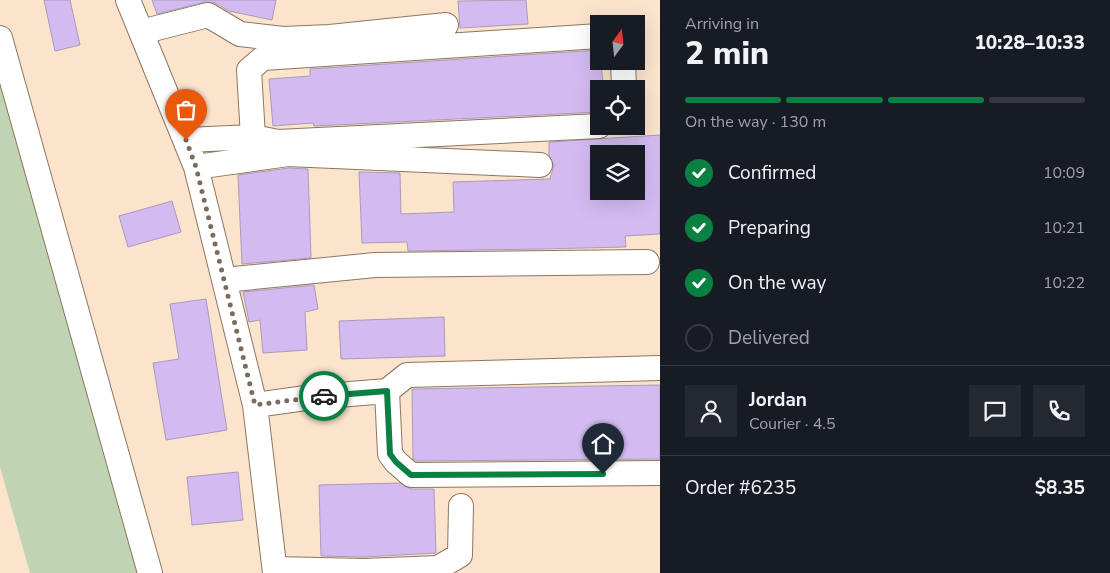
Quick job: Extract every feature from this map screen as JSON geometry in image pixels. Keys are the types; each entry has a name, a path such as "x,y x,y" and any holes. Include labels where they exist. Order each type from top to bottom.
{"street":[{"path":"128,0 196,167 255,405 275,571 364,571 438,568 460,555 461,506"},
{"path":"142,32 209,7 240,34 282,39 330,37 446,25"},
{"path":"253,137 249,70 263,58 590,37"},
{"path":"0,38 150,573"},
{"path":"186,140 253,137 278,142 590,126"},
{"path":"196,167 288,154 540,165"},
{"path":"224,280 375,265 647,262"},
{"path":"255,405 313,397 387,391 407,374 660,368"},
{"path":"387,391 390,454 411,475 660,473"}],"green space":[{"path":"0,51 144,573 30,573 0,467"}],"building":[{"path":"44,0 70,0 80,45 55,51"},
{"path":"152,0 276,0 272,20 229,11 215,3 205,2 157,14"},
{"path":"526,0 528,24 460,28 458,1"},
{"path":"590,51 590,70 602,70 603,80 590,80 590,112 314,126 313,123 273,126 269,79 310,76 310,69"},
{"path":"660,135 660,234 625,236 626,247 408,251 407,242 362,243 359,172 400,173 401,214 454,212 453,182 550,179 554,165 549,156 549,142"},
{"path":"289,168 308,169 311,258 242,264 238,175"},
{"path":"172,201 181,232 128,247 119,216"},
{"path":"314,285 318,309 305,312 307,350 263,353 260,320 249,322 243,292"},
{"path":"206,299 227,430 166,440 153,363 179,359 170,304"},
{"path":"444,317 445,356 341,359 339,321"},
{"path":"660,385 660,459 416,461 413,459 412,389"},
{"path":"238,472 243,520 192,525 187,477"},
{"path":"400,483 411,489 434,489 436,553 364,557 321,556 319,485"}],"way so far":[{"path":"186,140 196,167 255,405 324,396"}],"route":[{"path":"324,396 387,391 390,454 411,475 603,474"}]}
